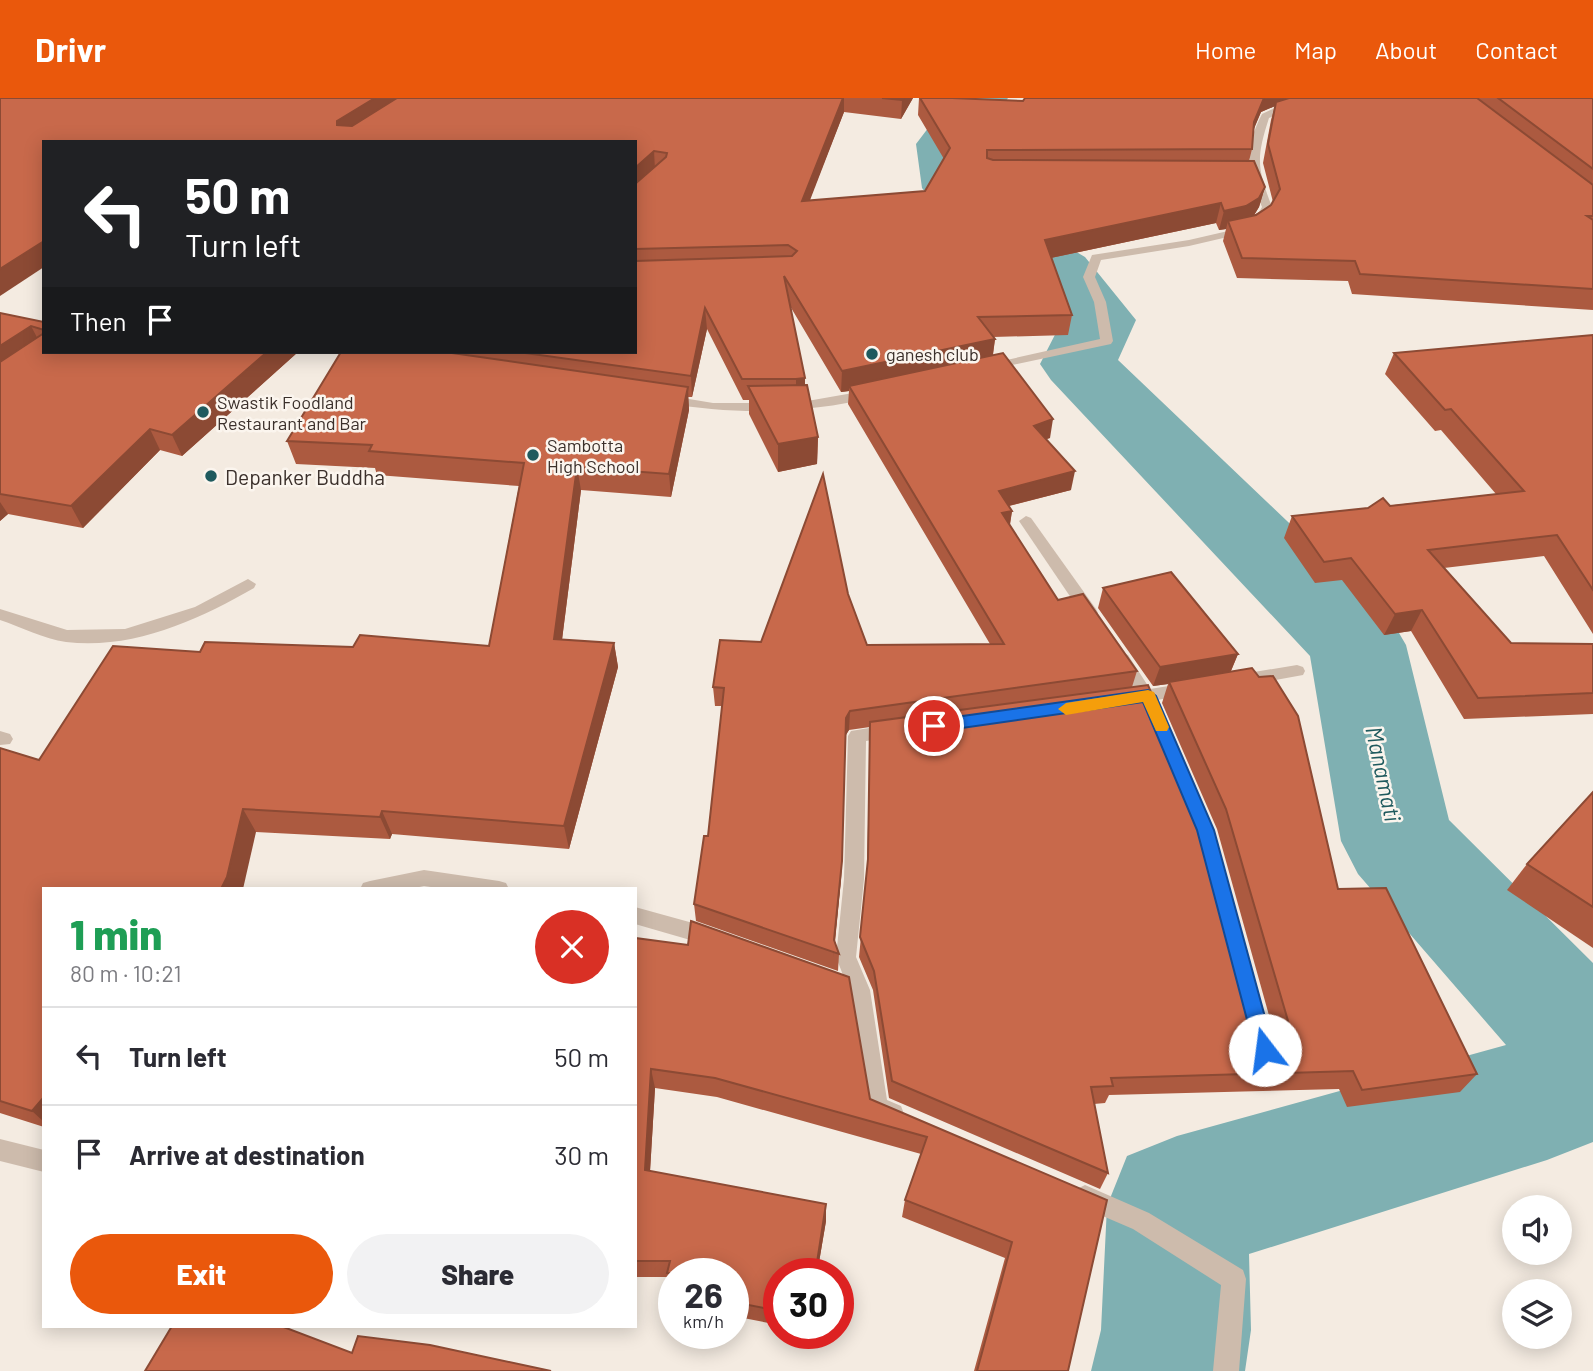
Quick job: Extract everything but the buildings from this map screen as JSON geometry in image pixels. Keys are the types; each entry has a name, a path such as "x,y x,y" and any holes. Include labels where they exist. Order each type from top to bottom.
{"street":[{"path":"972,371 1108,341 1100,302 1089,277 1096,257 1189,243 1245,230 1259,220 1267,207 1254,174 1256,142 1265,116 1288,105 1308,105"},
{"path":"1240,174 1254,174"},
{"path":"645,395 713,407 796,407 882,391"},
{"path":"1026,521 1148,696 1158,720"},
{"path":"0,614 66,636 127,635 201,611 248,584"},
{"path":"1112,702 1297,671"},
{"path":"911,729 857,736 854,867 845,957 860,990 877,1107 915,1124"},
{"path":"380,887 424,878 485,887"},
{"path":"637,916 733,944"},
{"path":"809,972 860,990"},
{"path":"0,1150 42,1160"},
{"path":"1066,1189 1141,1221 1234,1279 1226,1371"}],"waterway":[{"name":"Manamati","path":"980,98 946,144 954,188 990,229 1060,272 1099,320 1078,364 1357,645 1398,841 1586,1043 1547,1097 1177,1206 1176,1330 1168,1371"}],"slow traffic":[{"path":"1066,709 1148,696 1162,727"}],"place":[{"name":"ganesh club","path":"872,354"},
{"name":"Swastik Foodland Restaurant and Bar","path":"203,412"},
{"name":"Sambotta High School","path":"533,455"},
{"name":"Depanker Buddha","path":"211,476"}],"route":[{"path":"934,726 1148,696 1205,830 1265,1050"}]}
